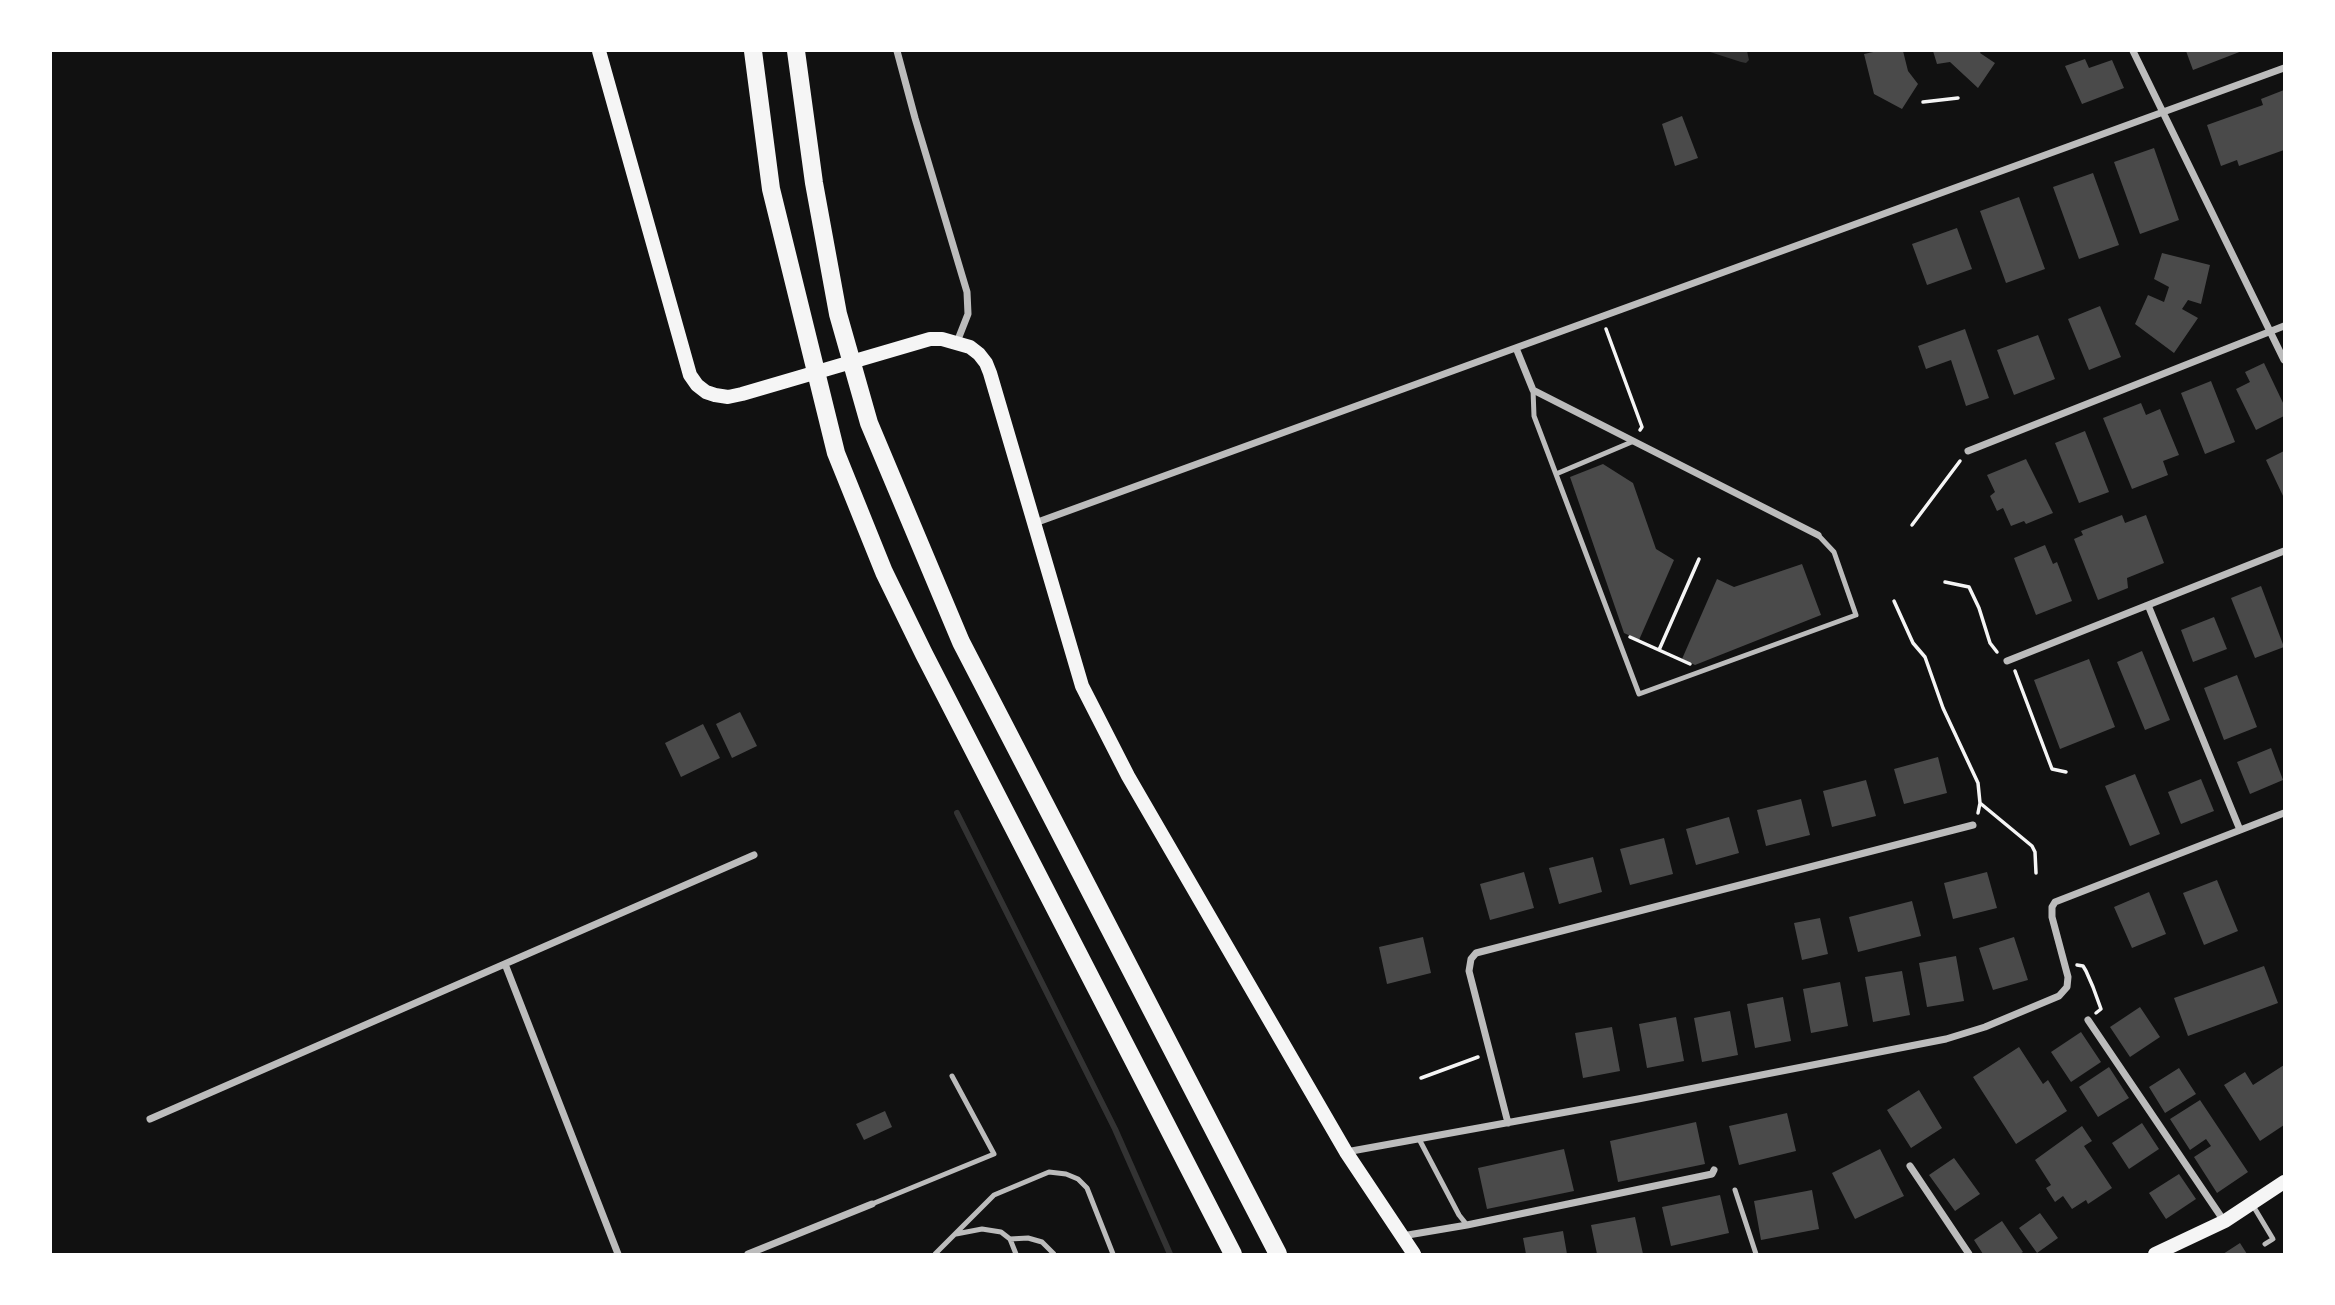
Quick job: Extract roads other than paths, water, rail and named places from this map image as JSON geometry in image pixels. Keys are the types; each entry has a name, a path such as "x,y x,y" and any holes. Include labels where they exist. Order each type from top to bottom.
{"highway":[{"path":"753,51 771,189 836,453 884,572 924,654 1233,1254"},
{"path":"796,51 814,183 838,314 869,423 961,642 1278,1254"}],"main road":[{"path":"599,51 690,375 706,392 728,397 742,394 930,339 957,342 979,354 990,373 1082,686 1128,776 1346,1152 1414,1254"},
{"path":"2155,1254 2225,1221 2284,1182"}],"street":[{"path":"897,51 967,292 968,314 957,342"},
{"path":"2133,51 2284,360"},
{"path":"1035,523 2284,68"},
{"path":"1968,451 2284,326"},
{"path":"1516,348 1533,390 1818,535"},
{"path":"2009,660 2284,551"},
{"path":"2148,605 2240,830"},
{"path":"1346,1152 1946,1039 1985,1027 2059,996 2067,987 2068,977 2052,918 2055,902 2284,813"},
{"path":"1508,1123 1469,971 1471,959 1484,950 1973,825"},
{"path":"150,1119 754,855"},
{"path":"505,964 618,1254"},
{"path":"2088,1020 2225,1221"},
{"path":"1910,1166 1969,1254"},
{"path":"1401,1237 1712,1174 1714,1170"},
{"path":"748,1254 872,1204"}],"lane":[{"path":"1533,390 1534,416 1639,694 1856,615 1834,552 1818,535"},
{"path":"1556,474 1634,441"},
{"path":"872,1204 994,1154 952,1076"},
{"path":"1419,1139 1459,1215 1467,1225"},
{"path":"935,1254 994,1195 1049,1172 1078,1179 1087,1188 1113,1254"},
{"path":"1735,1189 1756,1254"},
{"path":"2252,1205 2273,1239 2265,1244"},
{"path":"954,1234 982,1229 1001,1232 1010,1238 1028,1238 1042,1242 1054,1254"},
{"path":"1010,1238 1016,1254"}],"waterway":[{"path":"957,813 1115,1129 1170,1254"}]}
